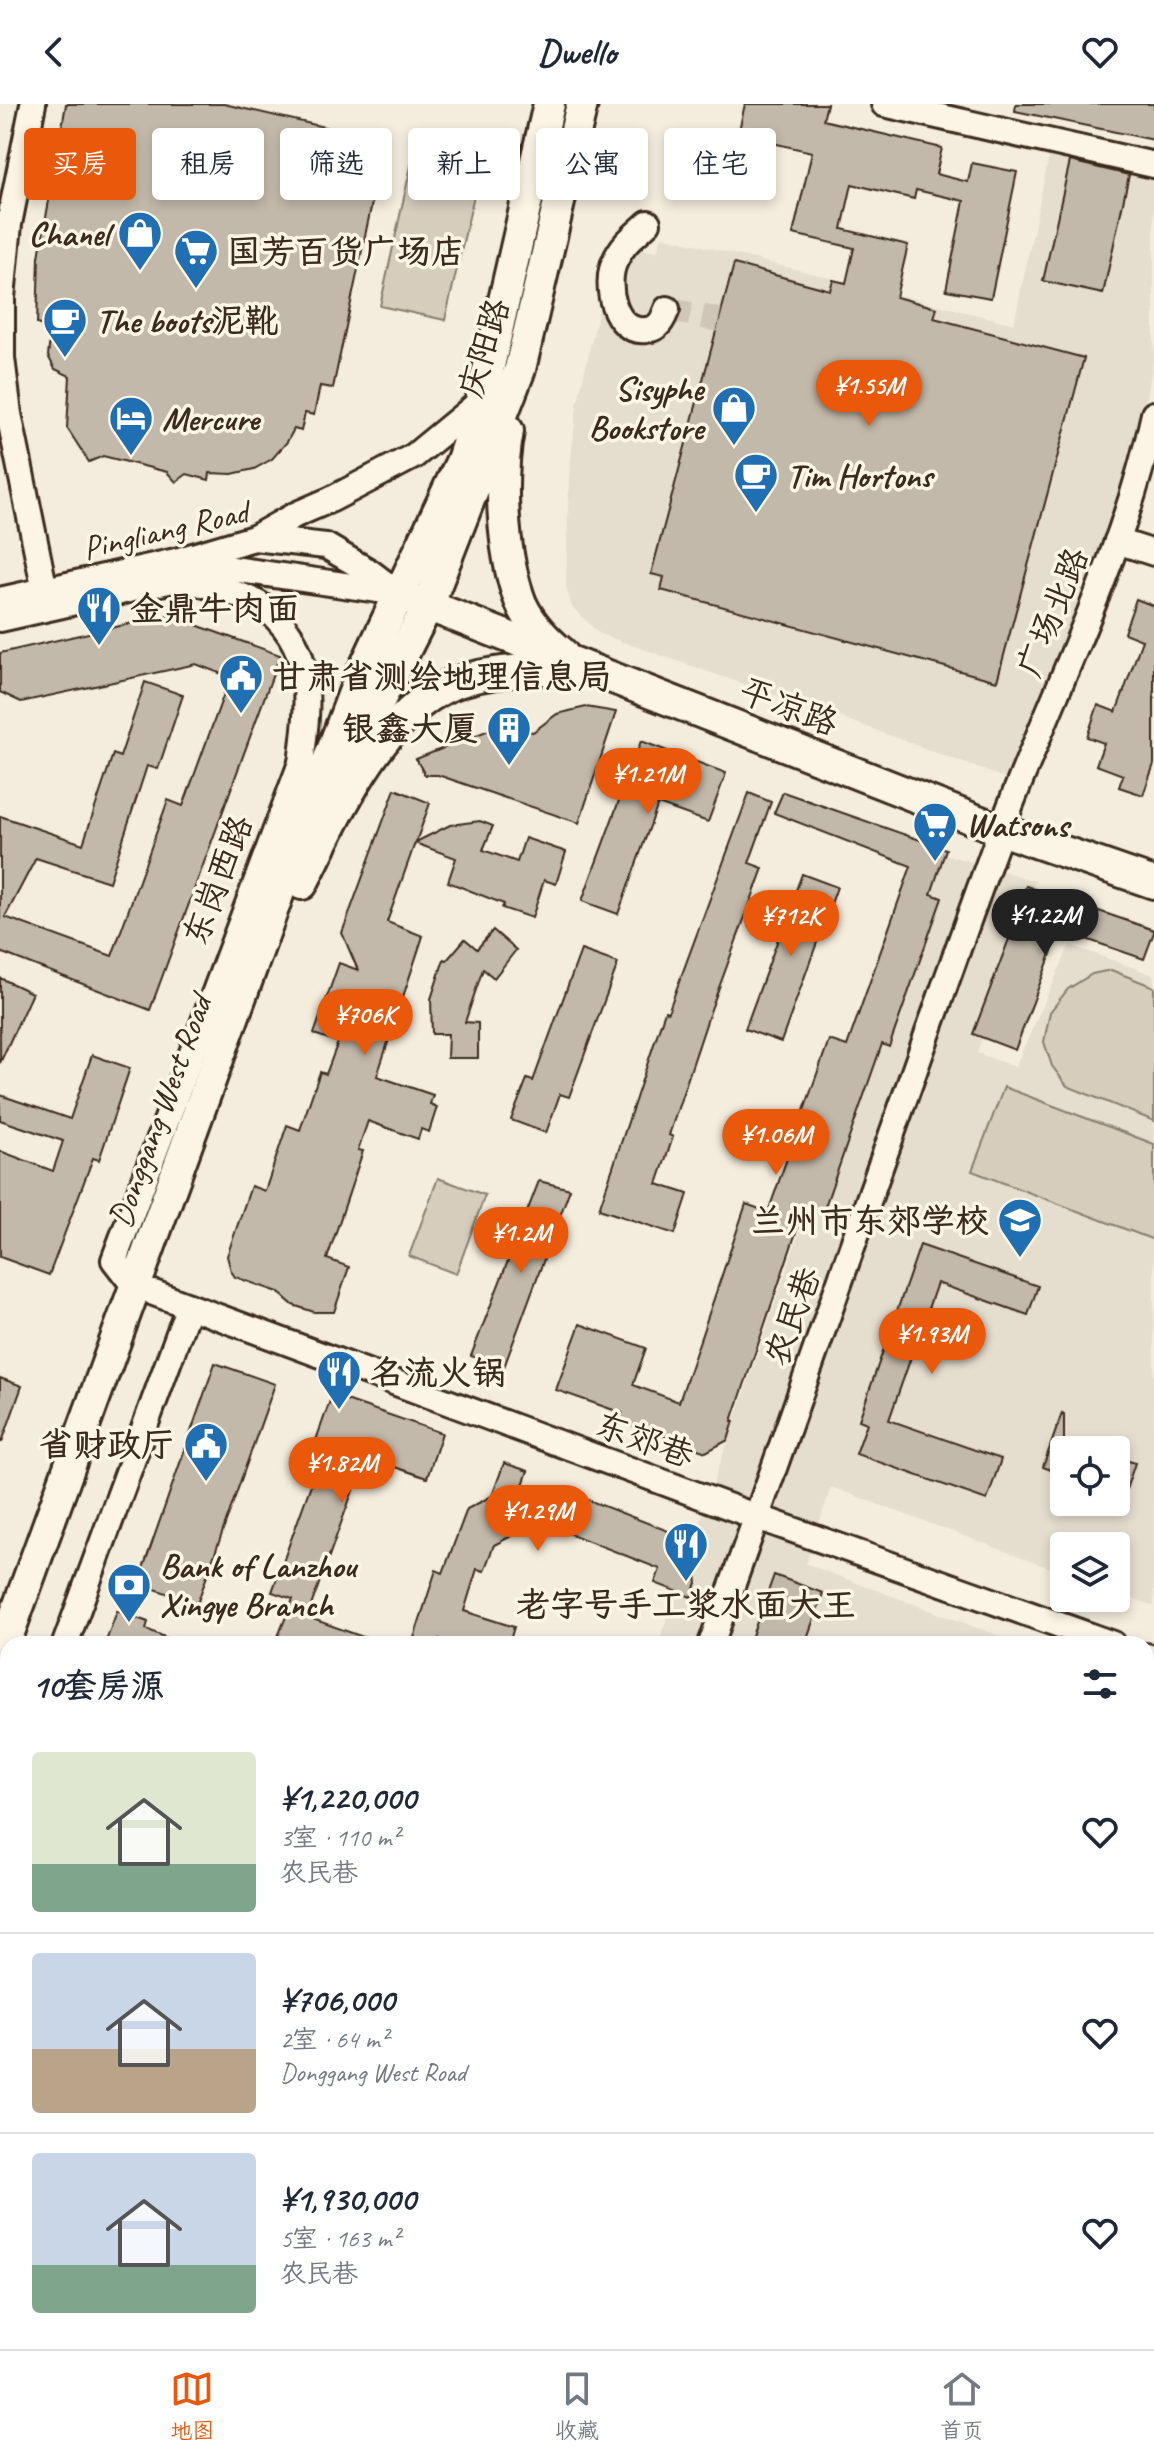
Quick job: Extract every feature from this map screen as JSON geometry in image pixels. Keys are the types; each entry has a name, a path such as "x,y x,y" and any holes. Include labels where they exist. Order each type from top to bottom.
{"main road":[{"name":"庆阳路","path":"399,594 462,460 481,401 549,104"},
{"name":"庆阳路","path":"428,605 520,369 582,104"},
{"path":"520,369 504,452 505,528 518,595 526,613 548,640 560,651 596,671"},
{"name":"平凉路","path":"399,594 1001,830 1153,879"},
{"name":"Donggang West Road","path":"29,1636 145,1290 293,881 358,682 399,594"},
{"path":"293,881 349,760 428,605"},
{"path":"293,881 365,769 396,727 426,700 451,685 487,676 556,669 596,671"},
{"name":"Donggang West Road","path":"8,1636 145,1290"}],"street":[{"path":"33,104 9,224 2,298 2,358 9,414 45,591"},
{"path":"884,104 1154,165"},
{"path":"648,223 625,243 613,263 609,287 619,316 630,327 651,329 658,325 667,309"},
{"path":"254,538 414,456 481,401"},
{"name":"广场北路","path":"1001,830 1117,541 1142,469 1154,414"},
{"name":"Pingliang Road","path":"0,600 176,561 254,538 326,546 370,572 399,594"},
{"path":"1117,541 1154,553"},
{"name":"Pingliang Road","path":"180,578 226,568 399,594"},
{"path":"0,619 180,578 257,602 279,621 299,650 306,678 307,727 301,763 293,881"},
{"name":"东岗西路","path":"145,1290 114,1260 301,763"},
{"name":"农民巷","path":"714,1636 1001,830"},
{"name":"东郊巷","path":"145,1290 757,1517 1091,1636"},
{"path":"68,1636 189,1306"}],"shaded area":[{"path":"1051,147 1154,169 1154,357 1135,467 1007,779 600,634 572,607 566,587 569,476 577,405 614,244 657,252 662,236 1014,324"},
{"path":"408,179 408,200 473,200 445,320 380,306"},
{"name":"兰州市东郊学校","path":"931,850 1035,881 977,1053 1015,1067 1070,945 1154,975 1154,1606 1130,1597 1130,1532 1050,1532 1050,1568 831,1487 806,1564 1000,1636 661,1636"},
{"path":"1111,970 1154,987 1154,1121 1067,1086 1052,1066 1044,1042 1050,1012 1068,989 1092,974"},
{"path":"1004,1087 1154,1144 1154,1240 972,1171"},
{"path":"438,1178 485,1195 456,1274 409,1256"}],"building":[{"name":"国芳百货广场店","path":"66,104 224,104 328,128 280,128 280,200 373,200 333,388 320,386 314,415 305,413 301,431 294,429 272,459 254,469 232,474 210,473 209,480 187,474 176,482 167,472 103,456 89,462 67,428 70,376 55,369 48,356 51,329 37,324 39,257 49,200 136,200 136,128 62,128"},
{"path":"745,104 827,104 823,120 942,148 936,174 968,182 972,163 1017,172 991,298 946,290 964,201 916,190 914,199 852,184 842,229 908,245 896,297 937,308 934,318 1084,358 997,681 661,590 664,577 651,574 734,264 830,290 833,280 846,283 854,248 793,234 812,152 776,144 776,128 740,128"},
{"path":"1016,104 1154,104 1154,140 1015,111"},
{"path":"1070,161 1129,175 1103,294 1043,281"},
{"path":"1136,599 1154,606 1154,764 1143,795 1119,787 1123,775 1096,765 1104,743 1087,737 1098,705 1116,712 1125,688 1142,640 1124,633"},
{"path":"168,615 280,655 150,1010 0,952 0,816 83,844 113,754 120,757 145,682 183,695 158,769 147,766 109,882 36,858 5,917 112,956 168,800 183,806 230,677 196,664 21,702 0,692 0,653"},
{"name":"银鑫大厦","path":"586,707 616,712 579,823 438,775 425,775 416,759 499,726 533,732 557,714"},
{"path":"641,741 726,773 708,822 658,804 618,914 582,901"},
{"path":"395,789 430,803 416,842 450,825 480,821 493,826 483,850 517,862 525,838 566,852 556,884 544,880 532,918 502,908 504,904 448,882 456,858 415,843 387,922 423,936 377,1076 433,1095 430,1104 437,1107 429,1132 421,1129 418,1139 368,1121 358,1150 363,1151 327,1259 349,1267 334,1312 314,1312 293,1305 278,1292 235,1277 227,1256 251,1186 265,1191 287,1125 300,1130 320,1072 326,1074 338,1042 314,1034 339,963 358,970 342,933"},
{"path":"783,792 946,849 931,894 942,898 889,1047 882,1044 823,1212 805,1206 728,1440 706,1452 620,1421 622,1413 556,1390 580,1324 646,1348 633,1385 679,1402 746,1204 768,1212 829,1040 847,1046 911,866 774,813"},
{"path":"749,793 771,802 749,863 763,868 710,1012 669,1135 673,1137 657,1184 688,1194 675,1234 599,1209 665,1011 668,1012"},
{"path":"802,874 837,887 781,1042 745,1029"},
{"path":"1026,886 1154,932 1144,959 1060,930 1015,1050 973,1034"},
{"path":"493,930 516,950 494,978 483,969 465,1022 478,1023 478,1058 447,1058 448,1034 432,1034 431,999 444,959 447,960 465,939 477,949"},
{"path":"581,950 618,963 569,1097 560,1094 546,1133 511,1120 527,1079 533,1081"},
{"path":"0,978 32,993 0,1063"},
{"path":"92,1055 130,1068 99,1160 93,1158 49,1275 0,1257 0,1151 53,1171 63,1141 0,1120 0,1095 70,1119"},
{"path":"539,1181 570,1189 504,1367 471,1356"},
{"path":"920,1245 1038,1286 1028,1315 937,1283 889,1420 1001,1459 987,1500 856,1454 867,1423 859,1420"},
{"name":"省财政厅","path":"215,1363 275,1384 197,1604 138,1583"},
{"path":"0,1378 22,1386 2,1442 0,1442"},
{"path":"332,1395 442,1433 427,1478 365,1457 307,1617 360,1636 278,1636 293,1599 272,1592 326,1443 316,1440"},
{"path":"1062,1413 1064,1436 1054,1436"},
{"path":"1050,1447 1050,1470 1043,1467"},
{"path":"1130,1461 1135,1463 1130,1478"},
{"path":"504,1463 528,1471 523,1485 557,1497 560,1489 681,1536 695,1566 697,1583 691,1597 655,1583 660,1569 525,1516 519,1532 494,1545 484,1571 477,1569 464,1611 514,1627 511,1636 415,1636 436,1570 443,1573 467,1509 492,1496"},
{"path":"774,1575 823,1593 808,1636 752,1636"},
{"path":"117,1611 148,1622 146,1629 162,1636 108,1636"}],"tunnel":[{"path":"667,309 719,320"}],"place":[{"name":"Chanel","path":"140,272"},
{"name":"国芳百货广场店","path":"196,290"},
{"name":"The boots泥靴","path":"65,359"},
{"name":"Sisyphe Bookstore","path":"734,447"},
{"name":"Mercure","path":"131,457"},
{"name":"Tim Hortons","path":"756,514"},
{"name":"金鼎牛肉面","path":"99,647"},
{"name":"甘肃省测绘地理信息局","path":"241,715"},
{"name":"银鑫大厦","path":"509,767"},
{"name":"Watsons","path":"935,863"},
{"name":"兰州市东郊学校","path":"1020,1259"},
{"name":"名流火锅","path":"339,1411"},
{"name":"省财政厅","path":"206,1483"},
{"name":"老字号手工浆水面大王","path":"686,1583"},
{"name":"Bank of Lanzhou Xingye Branch","path":"129,1624"}]}
